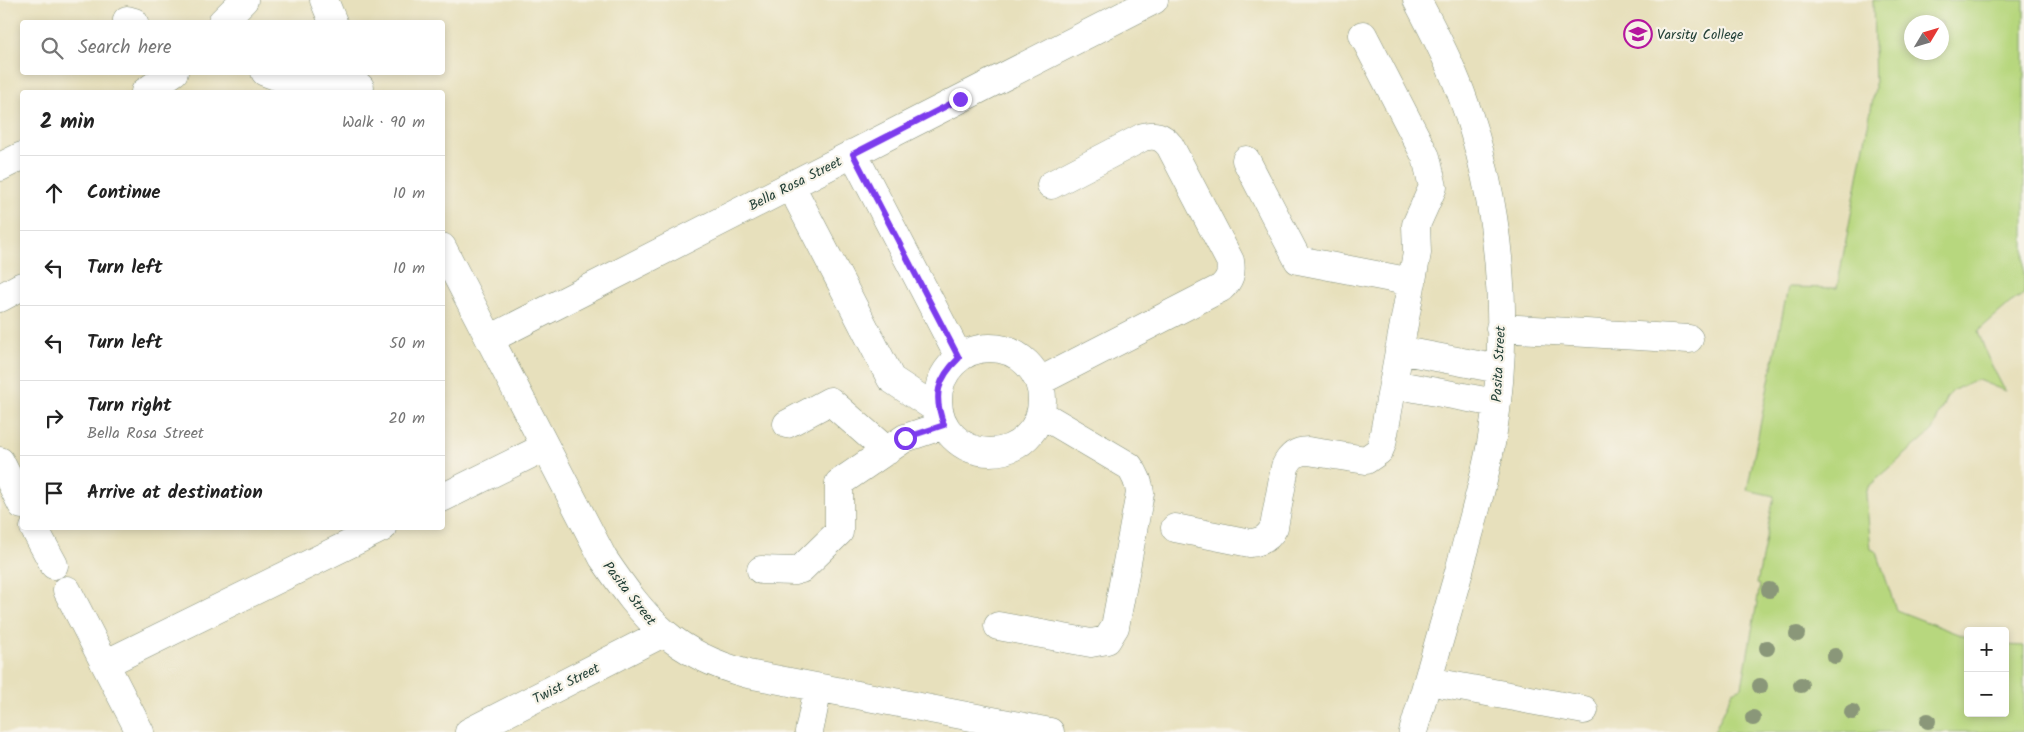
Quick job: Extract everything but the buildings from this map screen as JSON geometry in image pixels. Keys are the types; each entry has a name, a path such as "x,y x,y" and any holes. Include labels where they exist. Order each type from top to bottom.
{"street":[{"path":"324,0 332,20"},
{"name":"Bella Rosa Street","path":"490,339 1154,0"},
{"name":"Pasita Street","path":"1413,732 1482,490 1496,403 1500,328 1498,265 1493,221 1483,168 1461,94 1443,51 1417,0"},
{"path":"1175,528 1250,543 1265,540 1271,534 1274,527 1285,467 1288,460 1294,454 1301,451 1366,460 1378,452 1382,444 1417,253 1416,225 1433,188 1426,157 1363,35"},
{"path":"148,90 170,75"},
{"path":"273,75 288,81 304,84 359,84"},
{"path":"1040,381 1221,288 1230,277 1232,269 1230,261 1170,146 1159,136 1143,137 1051,185"},
{"path":"853,154 959,358"},
{"path":"0,167 20,157"},
{"path":"1246,160 1298,260 1412,282"},
{"path":"791,186 891,379 941,418 953,437 964,446 992,453 1006,451 1030,435 1038,423 1043,399 1040,381 1020,356 996,348 982,348 970,351 948,368 941,381 938,396 941,418"},
{"name":"Pasita Street","path":"445,257 490,339 603,558 627,594 662,633 687,649 726,669 1050,732"},
{"path":"0,298 20,287"},
{"path":"1500,328 1690,339"},
{"path":"1399,350 1499,369"},
{"path":"1393,384 1496,403"},
{"path":"787,424 830,401 887,451"},
{"path":"998,626 1091,643 1107,640 1115,627 1140,493 1139,483 1129,466 1040,414"},
{"path":"761,570 794,571 801,569 839,532 839,483 905,438 941,418"},
{"path":"445,497 545,447"},
{"path":"11,472 20,498"},
{"path":"35,530 54,565"},
{"path":"105,664 378,530"},
{"path":"67,590 140,732"},
{"name":"Twist Street","path":"469,732 662,633"},
{"path":"1428,681 1584,710"},
{"path":"809,732 818,688"}],"green space":[{"path":"1873,0 2024,0 2024,294 2010,303 1978,331 1988,358 2005,391 1978,380 1954,390 1946,398 1932,431 1868,487 1866,495 1871,549 1877,552 1896,610 1964,636 1964,717 2009,717 2009,645 2024,646 2024,732 1714,732 1733,691 1742,687 1760,585 1757,584 1774,496 1747,490 1788,287 1837,288 1875,88"}],"place":[{"name":"Varsity College","path":"1638,34"}],"route":[{"path":"905,438 944,425 938,410 941,381 948,368 959,358 853,154 960,99"}]}
